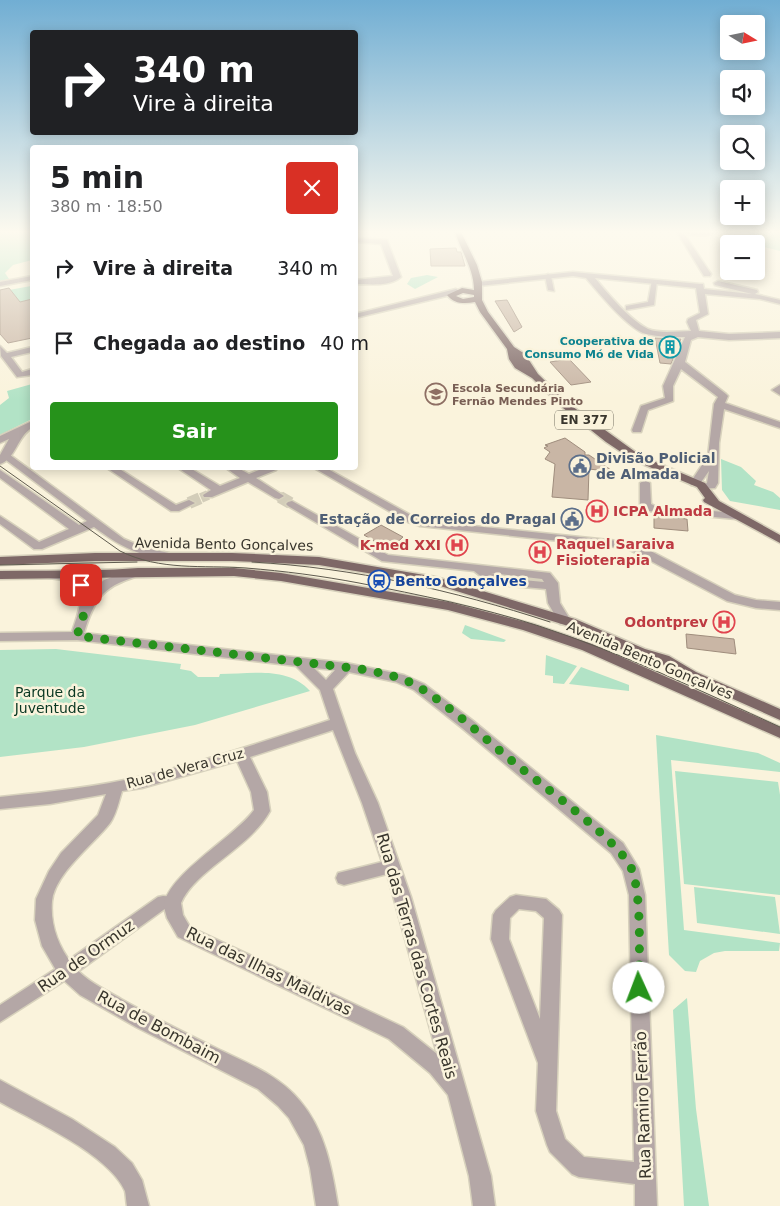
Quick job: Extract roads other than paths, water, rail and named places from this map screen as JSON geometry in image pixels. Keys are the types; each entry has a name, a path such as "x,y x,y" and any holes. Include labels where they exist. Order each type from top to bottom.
{"main road":[{"path":"466,288 459,295 471,300 478,291"},
{"name":"EN 377","path":"478,291 484,312"},
{"name":"EN 377","path":"459,295 484,312 511,349 511,356 516,365 536,376 585,421 637,458 650,471 696,486 715,504 780,540"},
{"name":"Avenida Bento Gonçalves","path":"0,561 95,557 232,557 319,561 442,582 455,588 565,621 640,652 664,659 691,675 780,715"},
{"name":"Avenida Bento Gonçalves","path":"0,575 73,573 96,575 138,572 213,571 254,574 364,591 466,610 528,627 587,647 780,733"}],"street":[{"path":"478,291 491,288"},
{"path":"599,288 614,306 646,331 665,334 745,337 780,334"},
{"path":"629,308 650,303 653,288"},
{"path":"696,334 691,322 696,317 704,314 699,288"},
{"path":"701,288 760,297 780,302"},
{"path":"743,288 757,293 760,297"},
{"path":"358,315 413,302 459,295"},
{"path":"637,430 643,408 670,398 668,386 680,362 686,338 696,334"},
{"path":"2,352 30,349"},
{"path":"2,352 18,372"},
{"path":"680,362 686,369 721,394 723,398 719,404 713,456 714,482 712,486 696,486"},
{"path":"18,372 30,366"},
{"path":"18,372 30,372"},
{"path":"780,388 777,390 780,392"},
{"path":"719,404 780,426"},
{"path":"30,425 12,441 3,453 120,541 141,551 177,558"},
{"path":"0,440 22,431"},
{"path":"115,470 175,509 189,503"},
{"path":"186,470 219,490"},
{"path":"234,470 279,496"},
{"path":"208,495 267,470"},
{"path":"323,470 412,520 424,524 628,545 731,598 749,603 780,606"},
{"path":"0,474 78,530"},
{"path":"645,482 646,505 652,509 736,516"},
{"path":"292,504 386,558 477,568 480,573 488,578 498,581 552,586 554,604 565,621"},
{"path":"0,519 37,547 95,522"},
{"path":"77,636 86,605 97,590 115,578 138,572"},
{"path":"48,574 78,582 83,588 86,605"},
{"name":"Rua Ramiro Ferrão","path":"0,637 77,636 346,667 399,678 419,687 467,724 617,848 632,869 637,895 646,1206"},
{"name":"Rua das Terras das Cortes Reais","path":"300,662 326,688 370,803 403,897 480,1176 484,1206"},
{"path":"326,688 346,667"},
{"name":"Rua de Vera Cruz","path":"0,803 50,798 142,782 241,754 338,723"},
{"path":"173,902 180,888 239,838 262,812 259,792 241,754"},
{"name":"Rua de Bombaim","path":"116,786 105,818 67,858 55,876 44,899 44,920 48,941 66,971 86,989 108,1003 265,1082 296,1111 316,1148 327,1206"},
{"path":"344,878 392,866"},
{"name":"Rua de Ormuz","path":"0,1014 66,971 163,902 173,902"},
{"name":"Rua das Ilhas Maldivas","path":"173,902 176,920 184,932 396,1033 437,1066 457,1093"},
{"path":"548,1064 500,940 502,915 516,902 540,904 553,915 548,1064 546,1111 557,1145 579,1167 644,1174"},
{"path":"0,1090 104,1150 124,1170 139,1197 138,1206"}],"tunnel":[{"path":"201,498 208,495"},
{"path":"189,503 203,497"},
{"path":"280,497 292,504"}],"tram line":[{"path":"0,466 120,551 135,557 151,562 182,566 246,568 331,578 495,613 601,648 780,727"},
{"path":"0,565 137,562"},
{"path":"252,562 328,569 403,582 477,600 550,622"}],"place":[{"name":"Cooperativa de Consumo Mó de Vida","path":"670,347"},
{"name":"Escola Secundária Fernão Mendes Pinto","path":"436,394"},
{"name":"Divisão Policial de Almada","path":"580,466"},
{"name":"ICPA Almada","path":"597,511"},
{"name":"Estação de Correios do Pragal","path":"572,519"},
{"name":"K-med XXI","path":"457,545"},
{"name":"Raquel Saraiva Fisioterapia","path":"540,552"},
{"name":"Bento Gonçalves","path":"379,581"},
{"name":"Odontprev","path":"724,622"}],"park label":[{"name":"Parque da Juventude","path":"50,700"}]}
